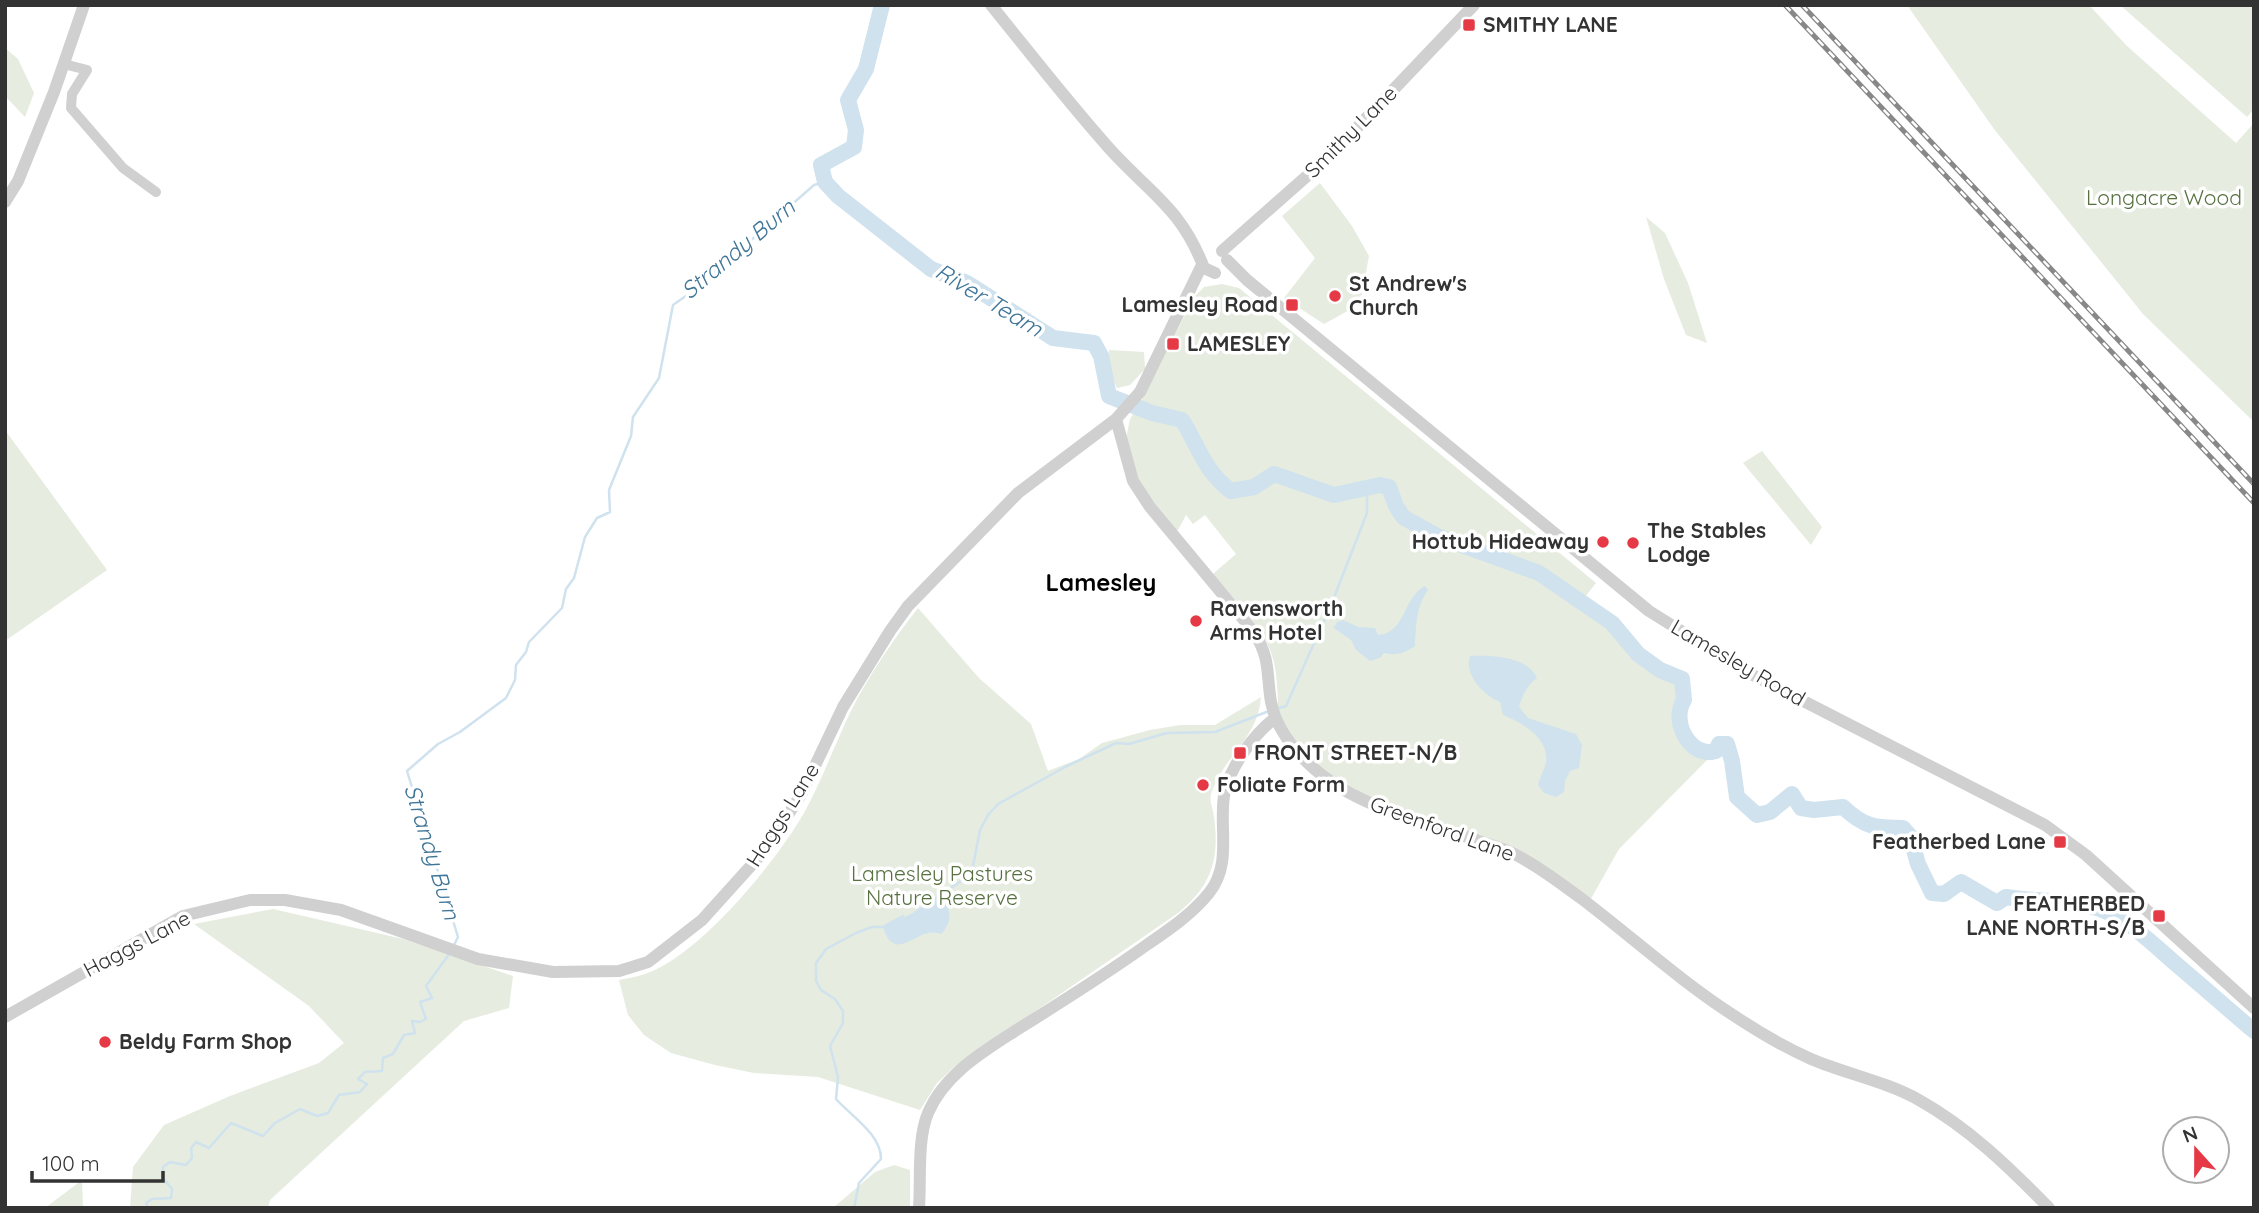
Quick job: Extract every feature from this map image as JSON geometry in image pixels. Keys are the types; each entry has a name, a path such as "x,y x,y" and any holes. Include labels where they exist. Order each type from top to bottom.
{"street":[{"path":"5,202 18,181 84,5"},
{"name":"Lamesley Road","path":"991,5 1107,146 1160,197 1189,234 1212,257 1247,281 1650,611 1745,671 2055,831 2086,855 2254,1008"},
{"name":"Smithy Lane","path":"1212,257 1333,153 1474,5"},
{"path":"64,64 87,71 72,94 71,108 123,169 156,192"},
{"name":"Lamesley Road","path":"1212,257 1207,271 1247,281"},
{"name":"Haggs Lane","path":"5,1017 183,916 250,900 285,900 341,910 478,959 553,972 619,971 648,962 702,920 766,849 802,793 843,707 908,606 1018,493 1118,417 1140,392 1192,290 1212,257 1226,266 1202,279 1192,290"},
{"name":"Greenford Lane","path":"1118,417 1133,481 1150,507 1254,632 1264,649 1275,718 1289,742 1304,759 1342,788 1367,802 1514,853 1545,872 1627,933 1674,974 1756,1029 1812,1059 1919,1100 1949,1119 2008,1166 2049,1208"},
{"path":"919,1208 923,1132 927,1115 938,1093 956,1073 991,1047 1131,957 1201,903 1213,888 1223,867 1224,796 1236,766 1265,726 1275,718"}],"green space":[{"name":"Longacre Wood","path":"1907,5 2089,5 2127,46 2236,143 2254,123 2254,422 2143,314 1994,129"},
{"path":"2120,5 2254,5 2254,109 2247,117"},
{"path":"5,48 18,59 34,93 25,117 5,96"},
{"path":"1320,183 1352,226 1369,256 1362,294 1353,308 1324,324 1284,298 1315,258 1282,216"},
{"path":"1646,217 1665,233 1688,283 1707,343 1686,335 1664,279"},
{"path":"1222,284 1239,288 1596,583 1581,602 1612,623 1638,654 1660,670 1682,679 1684,700 1679,709 1679,727 1701,750 1708,753 1716,751 1619,849 1588,904 1545,871 1367,802 1319,773 1275,718 1278,694 1275,667 1264,637 1213,574 1236,554 1205,515 1193,524 1186,515 1177,532 1135,478 1127,447 1130,419 1194,297 1204,287"},
{"path":"1109,350 1144,352 1145,369 1130,385 1117,388 1107,367"},
{"path":"5,430 107,570 5,641"},
{"path":"1762,451 1822,527 1811,545 1743,463"},
{"name":"Lamesley Pastures Nature Reserve","path":"918,608 979,678 1031,724 1048,771 1079,759 1102,743 1180,725 1215,725 1261,697 1254,724 1225,766 1211,795 1216,846 1211,871 1205,882 1178,913 953,1068 937,1083 920,1110 818,1077 754,1073 671,1053 644,1035 628,1015 619,980 645,974 689,948 734,905 775,857 804,813 858,698 882,658"},
{"path":"273,909 403,939 513,976 509,1008 464,1021 270,1200 268,1208 130,1208 133,1167 164,1125 230,1096 319,1063 344,1043 309,1006 194,924"},
{"path":"894,1165 910,1170 910,1208 833,1208 875,1172"},
{"path":"82,1180 83,1208 45,1208"}],"water":[{"path":"1425,586 1428,590 1419,609 1415,646 1408,650 1396,654 1384,653 1380,658 1370,661 1356,650 1351,640 1334,628 1337,622 1343,620 1358,627 1375,628 1378,635 1387,633 1399,622 1412,598"},
{"path":"1470,656 1508,658 1525,665 1537,678 1525,691 1519,707 1528,718 1576,734 1582,745 1579,768 1570,771 1564,792 1556,797 1544,793 1538,785 1546,763 1544,746 1526,727 1503,715 1500,702 1477,684 1470,671"},
{"path":"939,898 949,910 949,920 941,934 929,933 904,944 892,943 883,927"}],"waterway":[{"name":"River Team","path":"882,5 866,69 848,100 856,130 854,147 821,165 825,182 838,196 931,269 967,283 1053,338 1094,343 1101,356 1109,396 1152,413 1182,420 1208,467 1231,491 1254,487 1274,474 1334,495 1380,485 1389,487 1403,517 1437,536 1539,573 1612,623 1638,654 1660,670 1682,679 1684,700 1680,718 1685,737 1698,750 1707,752 1716,751 1719,744 1727,744 1737,797 1757,815 1770,812 1792,794 1801,808 1814,810 1843,807 1857,819 1870,825 1903,828 1910,836 1918,864 1932,893 1944,894 1961,882 1997,903 2006,897 2074,903 2108,912 2139,932 2254,1031"},
{"name":"Strandy Burn","path":"453,947 458,937 407,771 438,744 460,732 506,698 515,680 516,665 526,652 529,642 562,608 566,589 574,578 585,537 597,518 610,512 609,490 631,436 633,417 659,378 673,305 693,291 814,185 825,182"},
{"path":"1275,709 1286,706 1331,605 1367,513 1367,487"},
{"path":"916,912 964,879 973,866 980,830 998,804 1065,767 1116,743 1129,744 1167,733 1215,732 1269,711"},
{"path":"854,1208 859,1183 881,1159 880,1150 871,1134 836,1099 838,1077 830,1046 843,1023 843,1011 835,999 821,990 816,981 816,963 826,949 856,933 872,927 883,927 903,916"},
{"name":"Strandy Burn","path":"148,1208 146,1203 152,1199 171,1198 172,1189 163,1178 163,1167 170,1162 186,1165 192,1158 191,1148 196,1142 209,1148 231,1123 263,1136 275,1123 300,1109 317,1116 328,1113 339,1095 360,1092 367,1084 358,1079 365,1072 382,1071 383,1058 393,1054 404,1035 415,1033 412,1021 420,1022 426,1019 420,1002 432,998 426,986 450,953"}],"railway":[{"path":"1785,5 2254,503"},
{"path":"1802,5 2254,484"}],"place":[{"name":"SMITHY LANE","path":"1469,25"},
{"name":"St Andrew's Church","path":"1335,296"},
{"name":"Lamesley Road","path":"1292,305"},
{"name":"LAMESLEY","path":"1173,344"},
{"name":"Hottub Hideaway","path":"1603,542"},
{"name":"The Stables Lodge","path":"1633,543"},
{"name":"Ravensworth Arms Hotel","path":"1196,621"},
{"name":"FRONT STREET-N/B","path":"1240,753"},
{"name":"Foliate Form","path":"1203,785"},
{"name":"Featherbed Lane","path":"2060,842"},
{"name":"FEATHERBED LANE NORTH-S/B","path":"2159,916"},
{"name":"Beldy Farm Shop","path":"105,1042"}],"district":[{"name":"Lamesley","path":"1101,583"}]}
